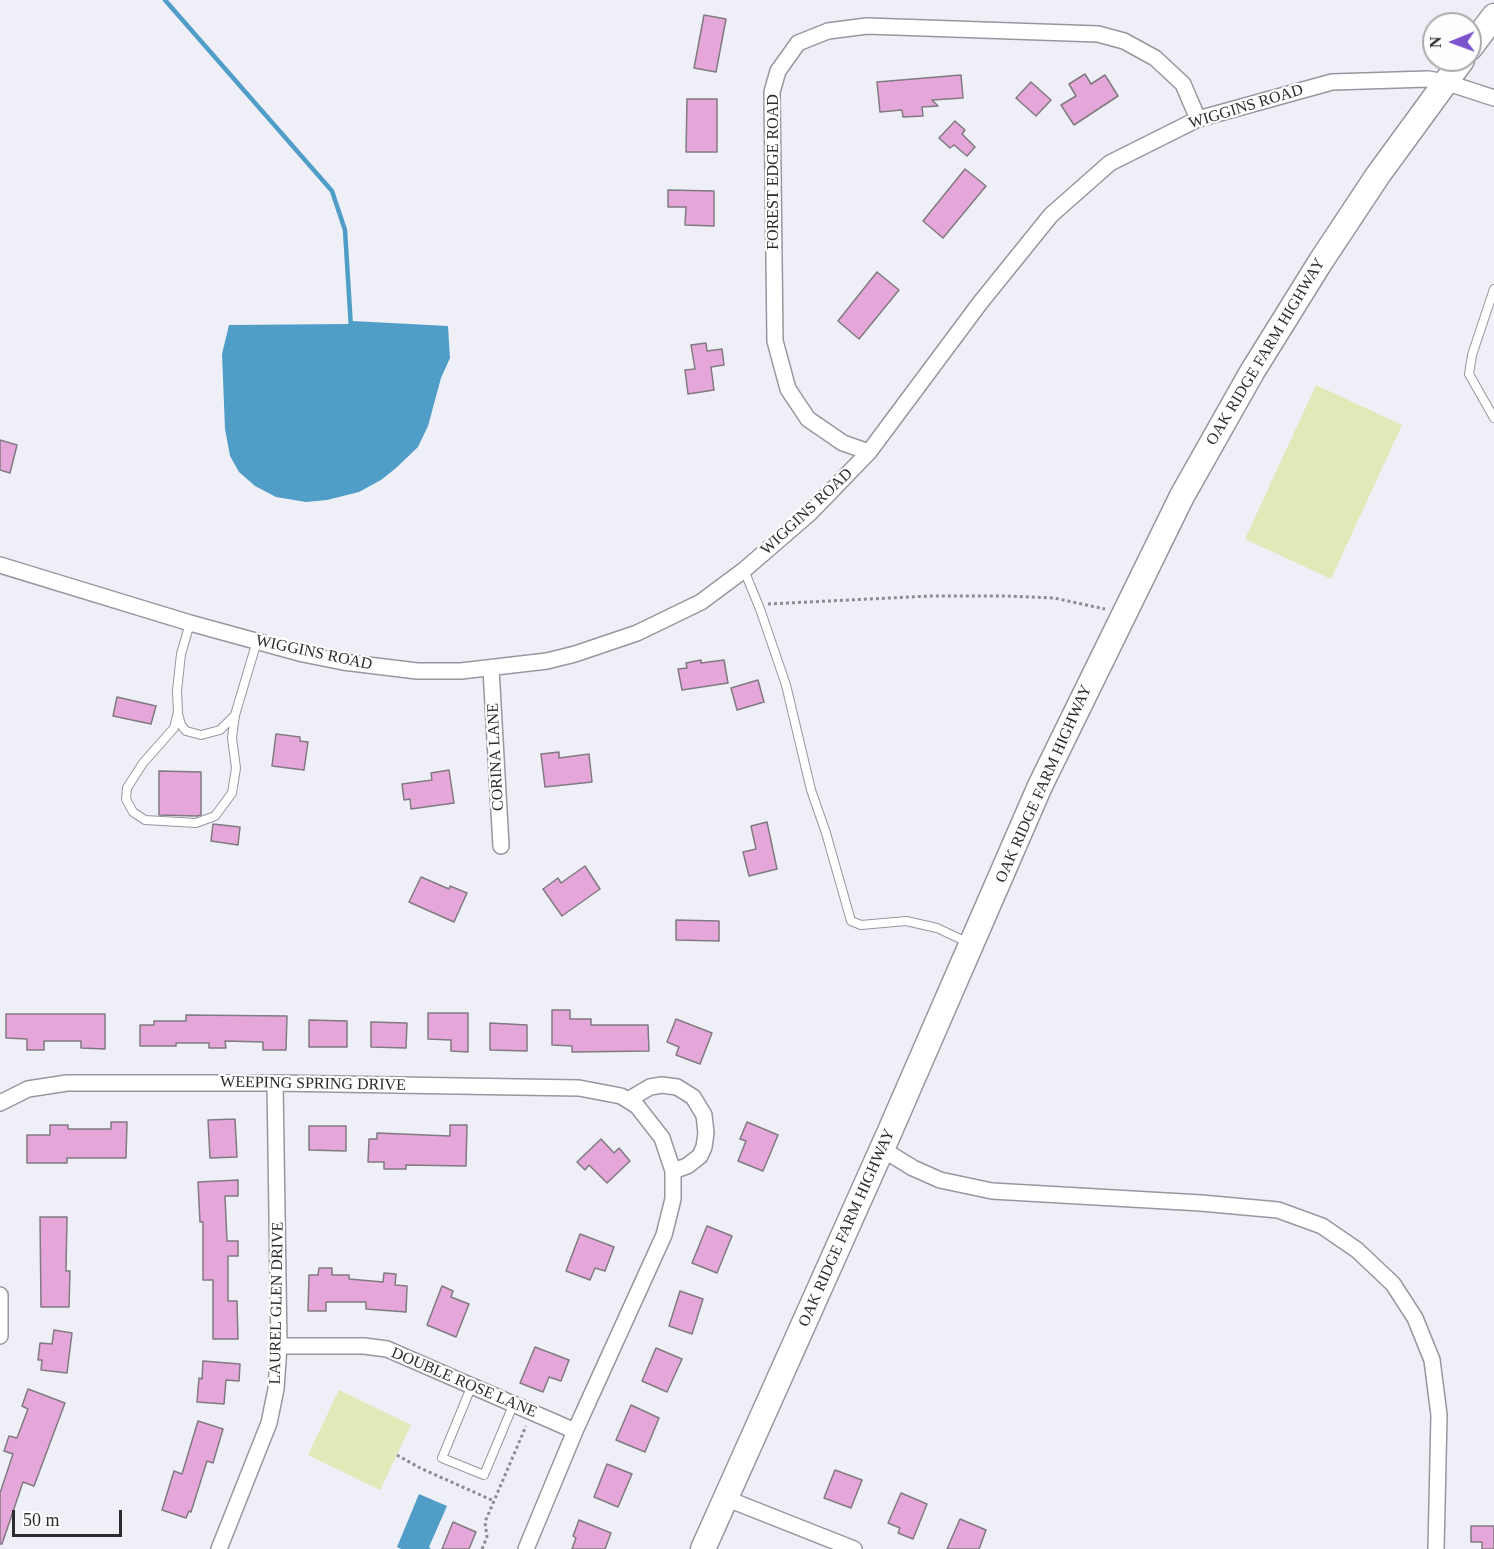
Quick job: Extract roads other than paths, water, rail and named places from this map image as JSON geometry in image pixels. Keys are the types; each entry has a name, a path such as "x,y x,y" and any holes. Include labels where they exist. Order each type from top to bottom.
{"main road":[{"path":"1482,32 1494,16"},
{"name":"OAK RIDGE FARM HIGHWAY","path":"703,1549 882,1149 1040,786 1182,496 1263,353 1321,261 1378,175 1452,72"}],"street":[{"name":"FOREST EDGE ROAD","path":"869,452 843,443 808,419 788,389 775,341 772,92 778,71 798,43 828,31 867,26 1098,33 1124,41 1155,58 1184,84 1198,119"},
{"name":"WIGGINS ROAD","path":"0,565 190,623 303,654 373,667 461,671 548,661 575,654 637,633 701,602 744,570 810,513 869,452 980,303 1051,215 1110,164 1198,119 1332,82 1428,78 1494,98"},
{"name":"CORINA LANE","path":"491,669 501,846"},
{"name":"WEEPING SPRING DRIVE","path":"0,1102 28,1089 67,1083 275,1083 579,1088 621,1096 628,1100"},
{"name":"LAUREL GLEN DRIVE","path":"219,1549 269,1423 276,1389 279,1346 275,1083"},
{"path":"526,1549 574,1431 664,1235 673,1199 673,1171 662,1138 637,1107 628,1100 650,1087 662,1084 677,1088 693,1097 704,1115 706,1133 700,1156 687,1166 673,1171"},
{"path":"882,1149 913,1168 940,1180 970,1188 1278,1210 1322,1226 1357,1250 1392,1284 1415,1318 1432,1360 1439,1416 1436,1549"},
{"path":"0,1295 0,1336"},
{"name":"DOUBLE ROSE LANE","path":"279,1346 364,1346 387,1349 574,1431"},
{"path":"725,1498 854,1549"}],"lane":[{"path":"1494,289 1472,355 1469,374 1494,415"},
{"path":"744,570 759,605 786,685 811,790 826,832 851,921 861,926 906,921 937,928 972,945"},
{"path":"190,623 181,654 177,691 181,725 186,731 201,735 220,730 235,716"},
{"path":"178,712 174,728 143,763 127,788 126,799 134,812 146,820 196,823 215,816 232,793 236,768 232,738 235,716 257,641"},
{"path":"472,1385 441,1458 484,1475 514,1403"}],"water":[{"path":"352,321 448,326 450,358 441,378 428,426 418,447 381,480 359,492 327,500 306,502 276,497 255,486 239,472 230,456 225,429 222,354 229,325 349,324"},
{"path":"419,1494 447,1506 429,1547 431,1549 401,1549 397,1547"}],"waterway":[{"path":"165,0 332,191 345,230 351,328"}]}
